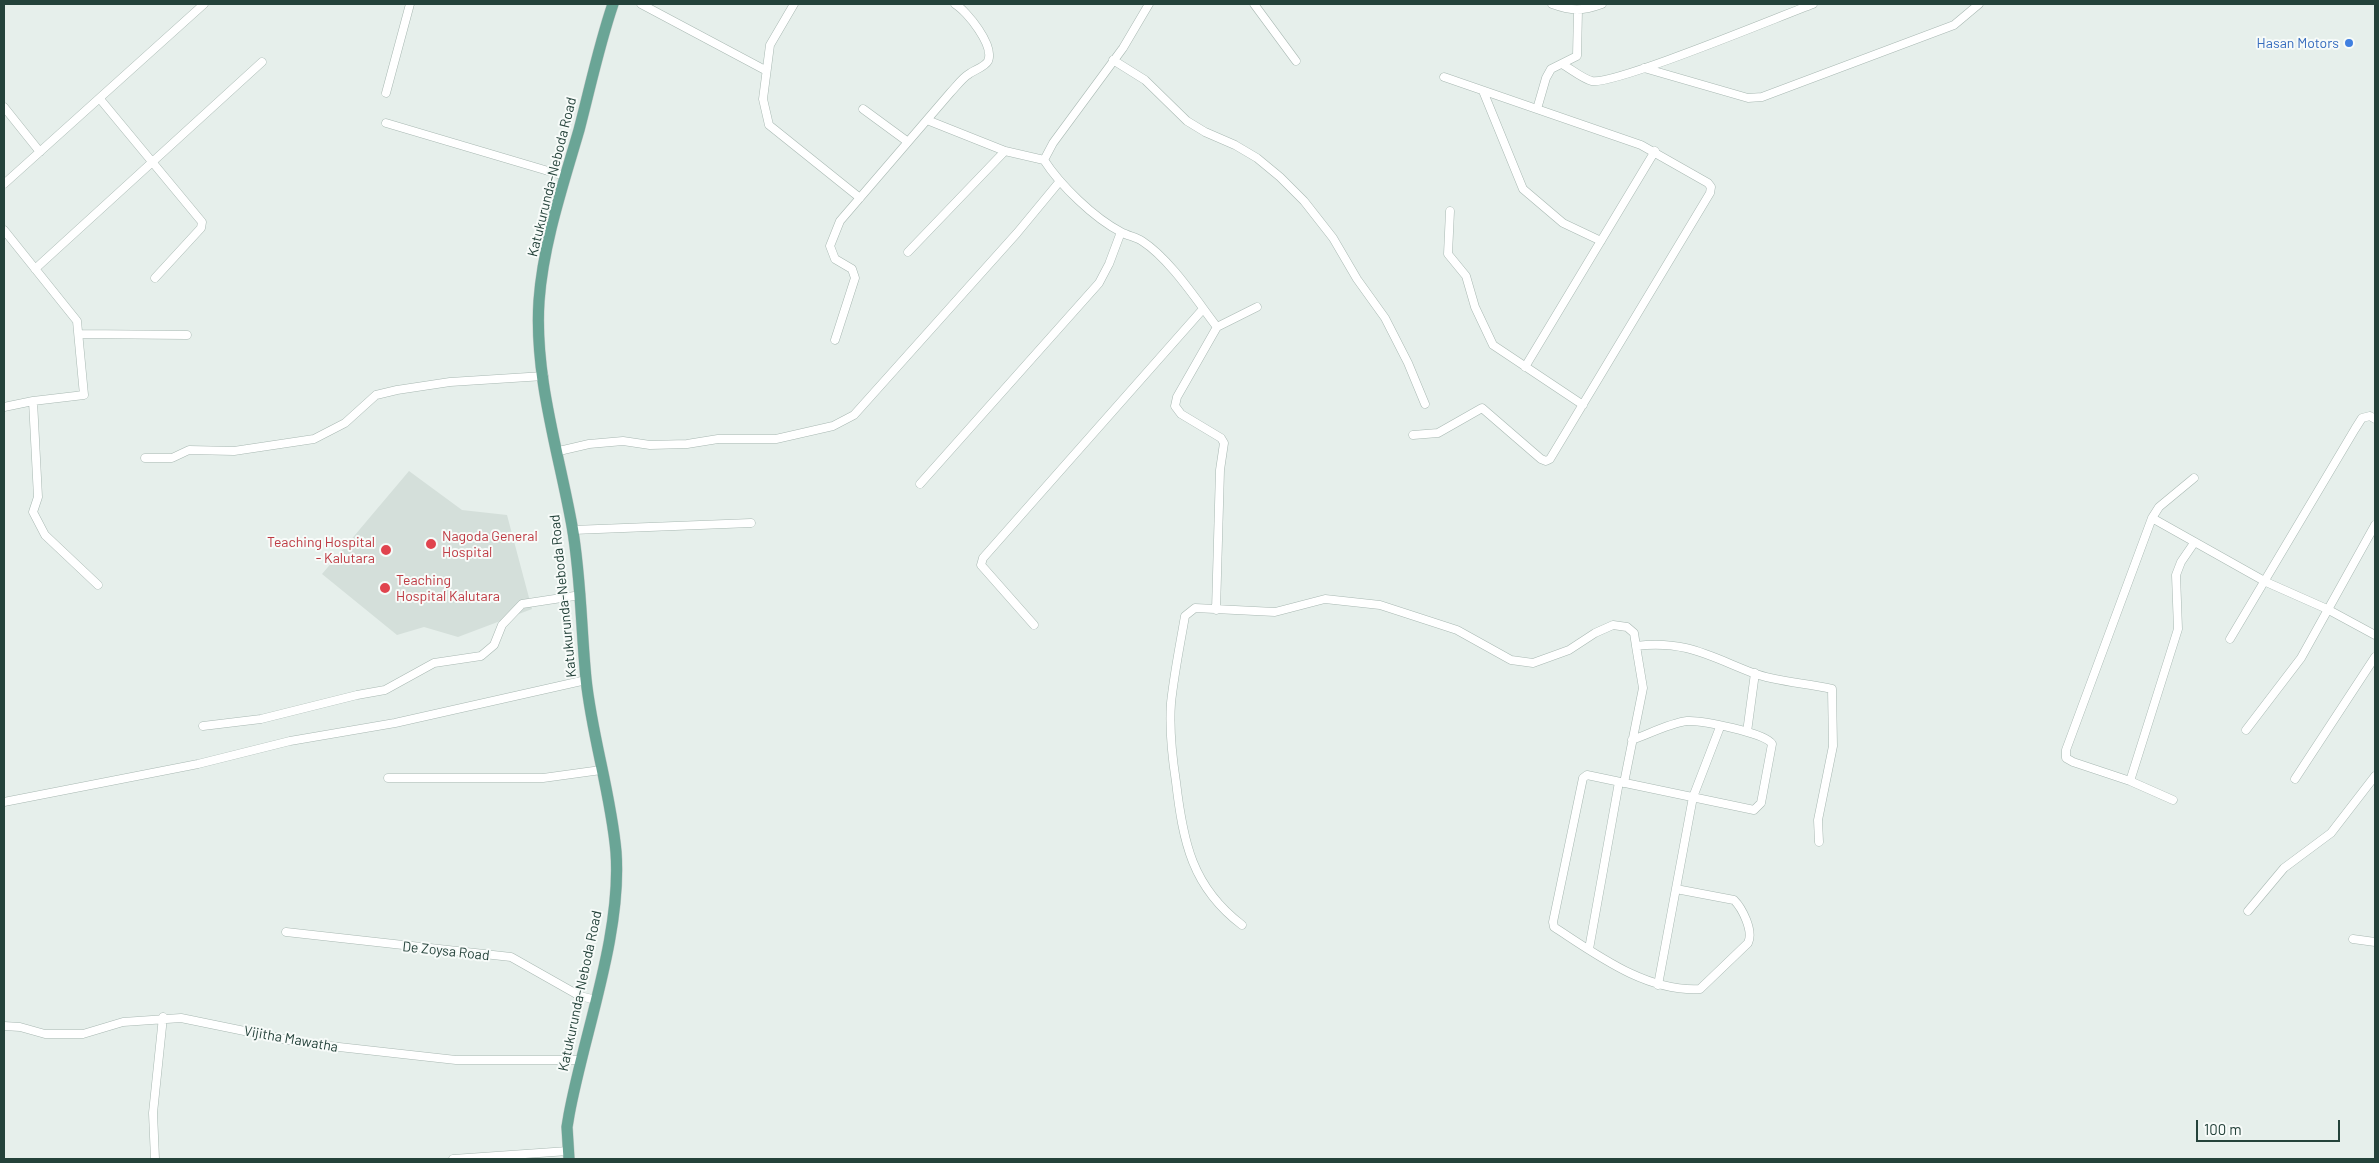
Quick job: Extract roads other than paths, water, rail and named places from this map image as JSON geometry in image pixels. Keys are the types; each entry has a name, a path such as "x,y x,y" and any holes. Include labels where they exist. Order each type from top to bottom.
{"main road":[{"name":"Katukurunda-Neboda Road","path":"569,1155 569,1115 612,921 616,886 616,852 586,680 573,530 544,376 539,334 541,286 565,176 613,4"}],"street":[{"path":"4,184 204,4"},
{"path":"386,92 410,4"},
{"path":"641,4 766,70"},
{"path":"794,4 770,45 763,99 769,125 860,198"},
{"path":"835,340 855,278 852,269 836,259 830,246 840,221 967,75 987,64 989,59 989,51 972,18 955,4"},
{"path":"1044,160 1053,143 1137,28 1149,4"},
{"path":"1254,4 1296,61"},
{"path":"1552,4 1570,10 1588,9 1602,4"},
{"path":"1562,64 1591,81 1597,81 1644,68 1813,4"},
{"path":"1644,68 1748,98 1762,97 1954,25 1979,4"},
{"path":"1537,109 1547,74 1551,69 1574,59 1578,50 1578,10"},
{"path":"1113,60 1145,80 1188,121 1205,132 1235,145 1256,158 1304,201 1333,238 1357,279 1385,318 1412,371 1425,404"},
{"path":"35,268 262,62"},
{"path":"1413,435 1438,433 1482,408 1546,461 1550,459 1710,193 1711,187 1708,183 1655,151 1444,77"},
{"path":"1483,91 1523,189 1563,223 1601,241"},
{"path":"100,99 154,161 202,222 201,228 155,278"},
{"path":"4,106 40,152"},
{"path":"863,109 908,142"},
{"path":"927,120 1005,150 1044,160 1060,182 1121,232 1142,241 1172,269 1217,327"},
{"path":"386,123 565,176"},
{"path":"908,252 1005,150"},
{"path":"1525,367 1655,151"},
{"path":"558,451 589,444 623,441 650,445 687,444 718,439 776,439 833,426 854,415 1060,182"},
{"path":"1450,211 1448,254 1466,276 1475,307 1493,345 1583,405"},
{"path":"4,230 77,321 84,395 33,401 4,407"},
{"path":"920,484 1099,283 1109,264 1121,232"},
{"path":"1216,610 1220,470 1224,443 1221,438 1180,414 1175,406 1178,397 1217,327 1256,307"},
{"path":"1034,625 981,565 983,558 1203,309"},
{"path":"79,334 187,334"},
{"path":"144,458 172,458 189,450 234,451 314,439 345,423 376,395 398,390 450,382 544,376"},
{"path":"33,401 38,497 33,512 45,535 98,585"},
{"path":"2230,639 2266,582 2358,423 2362,418 2370,416 2375,419"},
{"path":"2173,800 2130,781 2073,762 2066,758 2066,750 2152,518 2158,507 2194,478"},
{"path":"2152,518 2266,582 2327,609 2375,635"},
{"path":"573,530 751,523"},
{"path":"2246,730 2301,658 2375,525"},
{"path":"2130,781 2178,629 2176,575 2180,562 2194,543"},
{"path":"203,726 261,719 338,699 385,690 434,664 447,660 476,659 488,652 494,644 502,625 522,604 580,595"},
{"path":"1242,925 1226,912 1206,887 1190,859 1181,826 1171,742 1172,700 1185,616 1195,608 1276,612 1325,598 1380,605 1457,630 1511,660 1533,663 1569,650 1595,632 1613,625 1627,627 1634,633 1643,688 1621,782 1589,949"},
{"path":"1636,646 1658,643 1700,650 1755,673 1832,689 1834,692 1833,746 1818,820 1819,842"},
{"path":"2296,779 2375,658"},
{"path":"1747,732 1755,673"},
{"path":"4,802 198,764 290,741 395,724 586,680"},
{"path":"1632,740 1685,721 1747,732 1766,738 1772,744 1759,807 1754,810 1587,775 1580,781 1553,922 1554,927 1589,949 1658,985 1700,989 1750,938 1740,906 1734,900 1676,889"},
{"path":"1658,985 1693,797 1720,727"},
{"path":"388,778 543,778 601,770"},
{"path":"2248,911 2284,868 2330,833 2375,776"},
{"name":"De Zoysa Road","path":"286,932 511,957 580,996 596,1000"},
{"path":"2353,938 2375,942"},
{"path":"155,1159 153,1113 163,1017"},
{"name":"Vijitha Mawatha","path":"4,1026 20,1027 45,1034 83,1034 123,1022 163,1017 181,1018 303,1043 456,1060 582,1060"},
{"path":"453,1159 569,1155"}],"place":[{"name":"Hasan Motors","path":"2349,43"},
{"name":"Nagoda General Hospital","path":"431,544"},
{"name":"Teaching Hospital - Kalutara","path":"386,550"},
{"name":"Teaching Hospital Kalutara","path":"385,588"}]}
